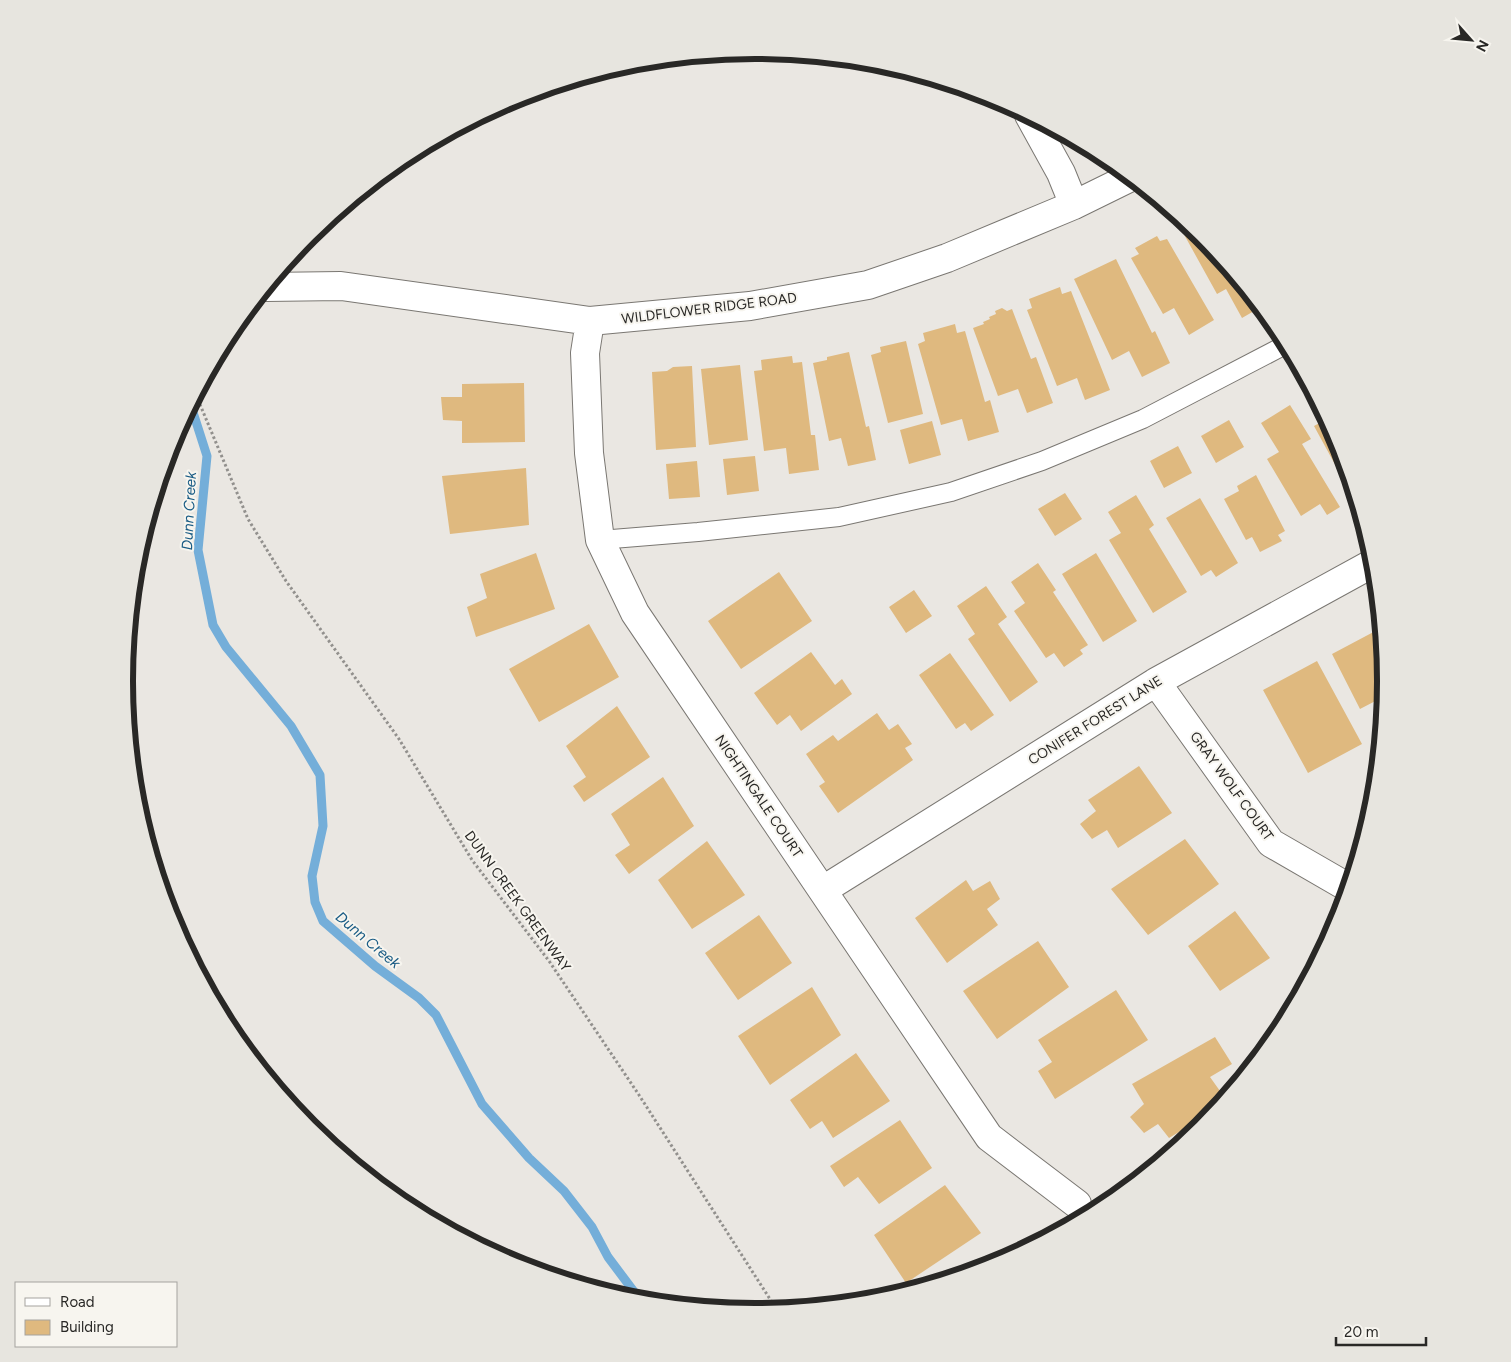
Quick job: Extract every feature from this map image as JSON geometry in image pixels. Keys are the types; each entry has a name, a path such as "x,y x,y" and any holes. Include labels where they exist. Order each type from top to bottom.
{"street":[{"path":"1035,125 1061,172 1074,205"},
{"name":"WILDFLOWER RIDGE ROAD","path":"275,287 341,286 590,321 750,306 868,285 947,258 1074,205 1124,180"},
{"name":"NIGHTINGALE COURT","path":"590,321 585,354 589,453 600,540 635,613 989,1137 1077,1204"},
{"name":"CONIFER FOREST LANE","path":"823,890 1156,682 1367,566"},
{"name":"GRAY WOLF COURT","path":"1156,682 1271,843 1343,885"}],"lane":[{"path":"600,540 839,517 951,492 1042,460 1144,419 1280,347"}],"path":[{"name":"DUNN CREEK GREENWAY","path":"199,402 248,519 286,581 399,740 472,860 564,984 644,1103 772,1303"}],"building":[{"path":"1181,229 1223,271 1255,310 1242,318 1226,289 1217,294"},
{"path":"1157,236 1160,241 1167,239 1214,320 1189,335 1174,308 1163,314 1131,258 1139,254 1135,248"},
{"path":"1116,259 1152,333 1155,331 1170,363 1142,377 1129,351 1112,360 1074,279"},
{"path":"1060,287 1062,294 1071,291 1110,390 1085,400 1077,378 1057,386 1027,310 1032,308 1029,299"},
{"path":"1002,308 1007,311 1012,309 1031,359 1036,357 1053,403 1027,413 1018,389 998,396 973,328 984,324 983,322 990,319 989,317 996,314 995,311"},
{"path":"955,324 957,333 965,331 985,402 990,400 999,432 968,441 962,419 941,425 918,344 925,341 923,333"},
{"path":"906,341 923,414 888,423 871,355 881,352 880,347"},
{"path":"849,352 866,427 869,426 876,460 848,466 841,438 829,441 813,363 827,360 827,357"},
{"path":"792,356 793,363 802,362 811,435 815,435 819,470 789,474 786,448 764,451 754,371 762,370 761,360"},
{"path":"740,365 748,440 709,445 701,369"},
{"path":"692,366 696,447 656,450 652,372 667,371 673,367"},
{"path":"524,383 525,442 462,443 462,421 443,420 441,397 462,397 462,384"},
{"path":"1290,405 1311,439 1302,444 1340,507 1327,515 1320,504 1301,516 1267,459 1279,452 1261,423"},
{"path":"1229,420 1244,447 1216,463 1201,436"},
{"path":"932,421 941,455 909,464 900,430"},
{"path":"1321,422 1346,485 1314,426"},
{"path":"1178,446 1192,473 1164,488 1150,461"},
{"path":"755,456 759,491 727,495 723,459"},
{"path":"697,461 700,497 669,499 666,464"},
{"path":"526,468 529,525 450,534 442,476"},
{"path":"1256,475 1285,531 1278,535 1282,541 1260,552 1252,537 1246,540 1224,499 1239,491 1237,486"},
{"path":"1065,493 1082,519 1055,536 1038,509"},
{"path":"1136,495 1154,525 1149,529 1187,592 1153,613 1109,540 1121,533 1108,512"},
{"path":"1200,498 1238,563 1216,577 1211,570 1201,576 1166,518"},
{"path":"536,553 555,609 476,637 467,607 487,598 480,574"},
{"path":"1096,553 1137,621 1103,642 1062,574"},
{"path":"1038,563 1056,590 1053,592 1088,645 1080,650 1083,654 1064,667 1054,653 1046,658 1014,611 1025,603 1011,582"},
{"path":"779,572 812,621 741,669 708,621"},
{"path":"986,586 1007,617 998,624 1038,682 1010,702 968,639 975,634 957,606"},
{"path":"914,590 932,616 906,633 889,607"},
{"path":"589,624 619,677 539,722 509,669"},
{"path":"1375,631 1377,700 1360,709 1332,654"},
{"path":"811,652 835,685 842,679 852,694 801,731 790,715 777,725 754,693"},
{"path":"950,653 994,715 971,731 965,723 956,729 919,675"},
{"path":"1317,661 1362,744 1308,773 1263,690"},
{"path":"617,706 650,757 584,802 573,786 586,777 566,746"},
{"path":"877,713 889,730 898,724 912,744 905,748 913,760 838,813 819,786 825,782 806,754 833,735 838,741"},
{"path":"1139,766 1172,813 1118,848 1107,830 1092,839 1080,824 1096,811 1088,800"},
{"path":"663,777 694,826 629,874 615,855 630,845 611,814"},
{"path":"1185,839 1219,884 1148,935 1111,889"},
{"path":"707,841 745,895 692,929 658,880"},
{"path":"966,880 973,891 990,881 1000,899 987,909 998,925 947,963 915,918"},
{"path":"1235,911 1270,958 1220,991 1188,946"},
{"path":"759,915 792,963 738,1000 705,953"},
{"path":"1038,941 1069,987 997,1039 963,991"},
{"path":"812,987 841,1035 770,1085 738,1036"},
{"path":"1116,990 1148,1040 1055,1099 1038,1071 1052,1062 1038,1040"},
{"path":"1215,1037 1232,1064 1210,1077 1221,1093 1191,1124 1169,1138 1158,1124 1144,1133 1130,1117 1144,1104 1132,1084"},
{"path":"856,1053 890,1101 833,1138 822,1121 810,1129 790,1100"},
{"path":"900,1120 932,1168 879,1204 858,1177 844,1187 830,1166"},
{"path":"945,1185 981,1233 906,1283 874,1235"}],"waterway":[{"name":"Dunn Creek","path":"194,414 207,456 198,550 213,625 226,647 291,726 320,775 323,826 312,876 315,902 323,921 375,966 419,998 436,1015 482,1104 529,1158 564,1191 592,1227 608,1257 633,1291"}]}
